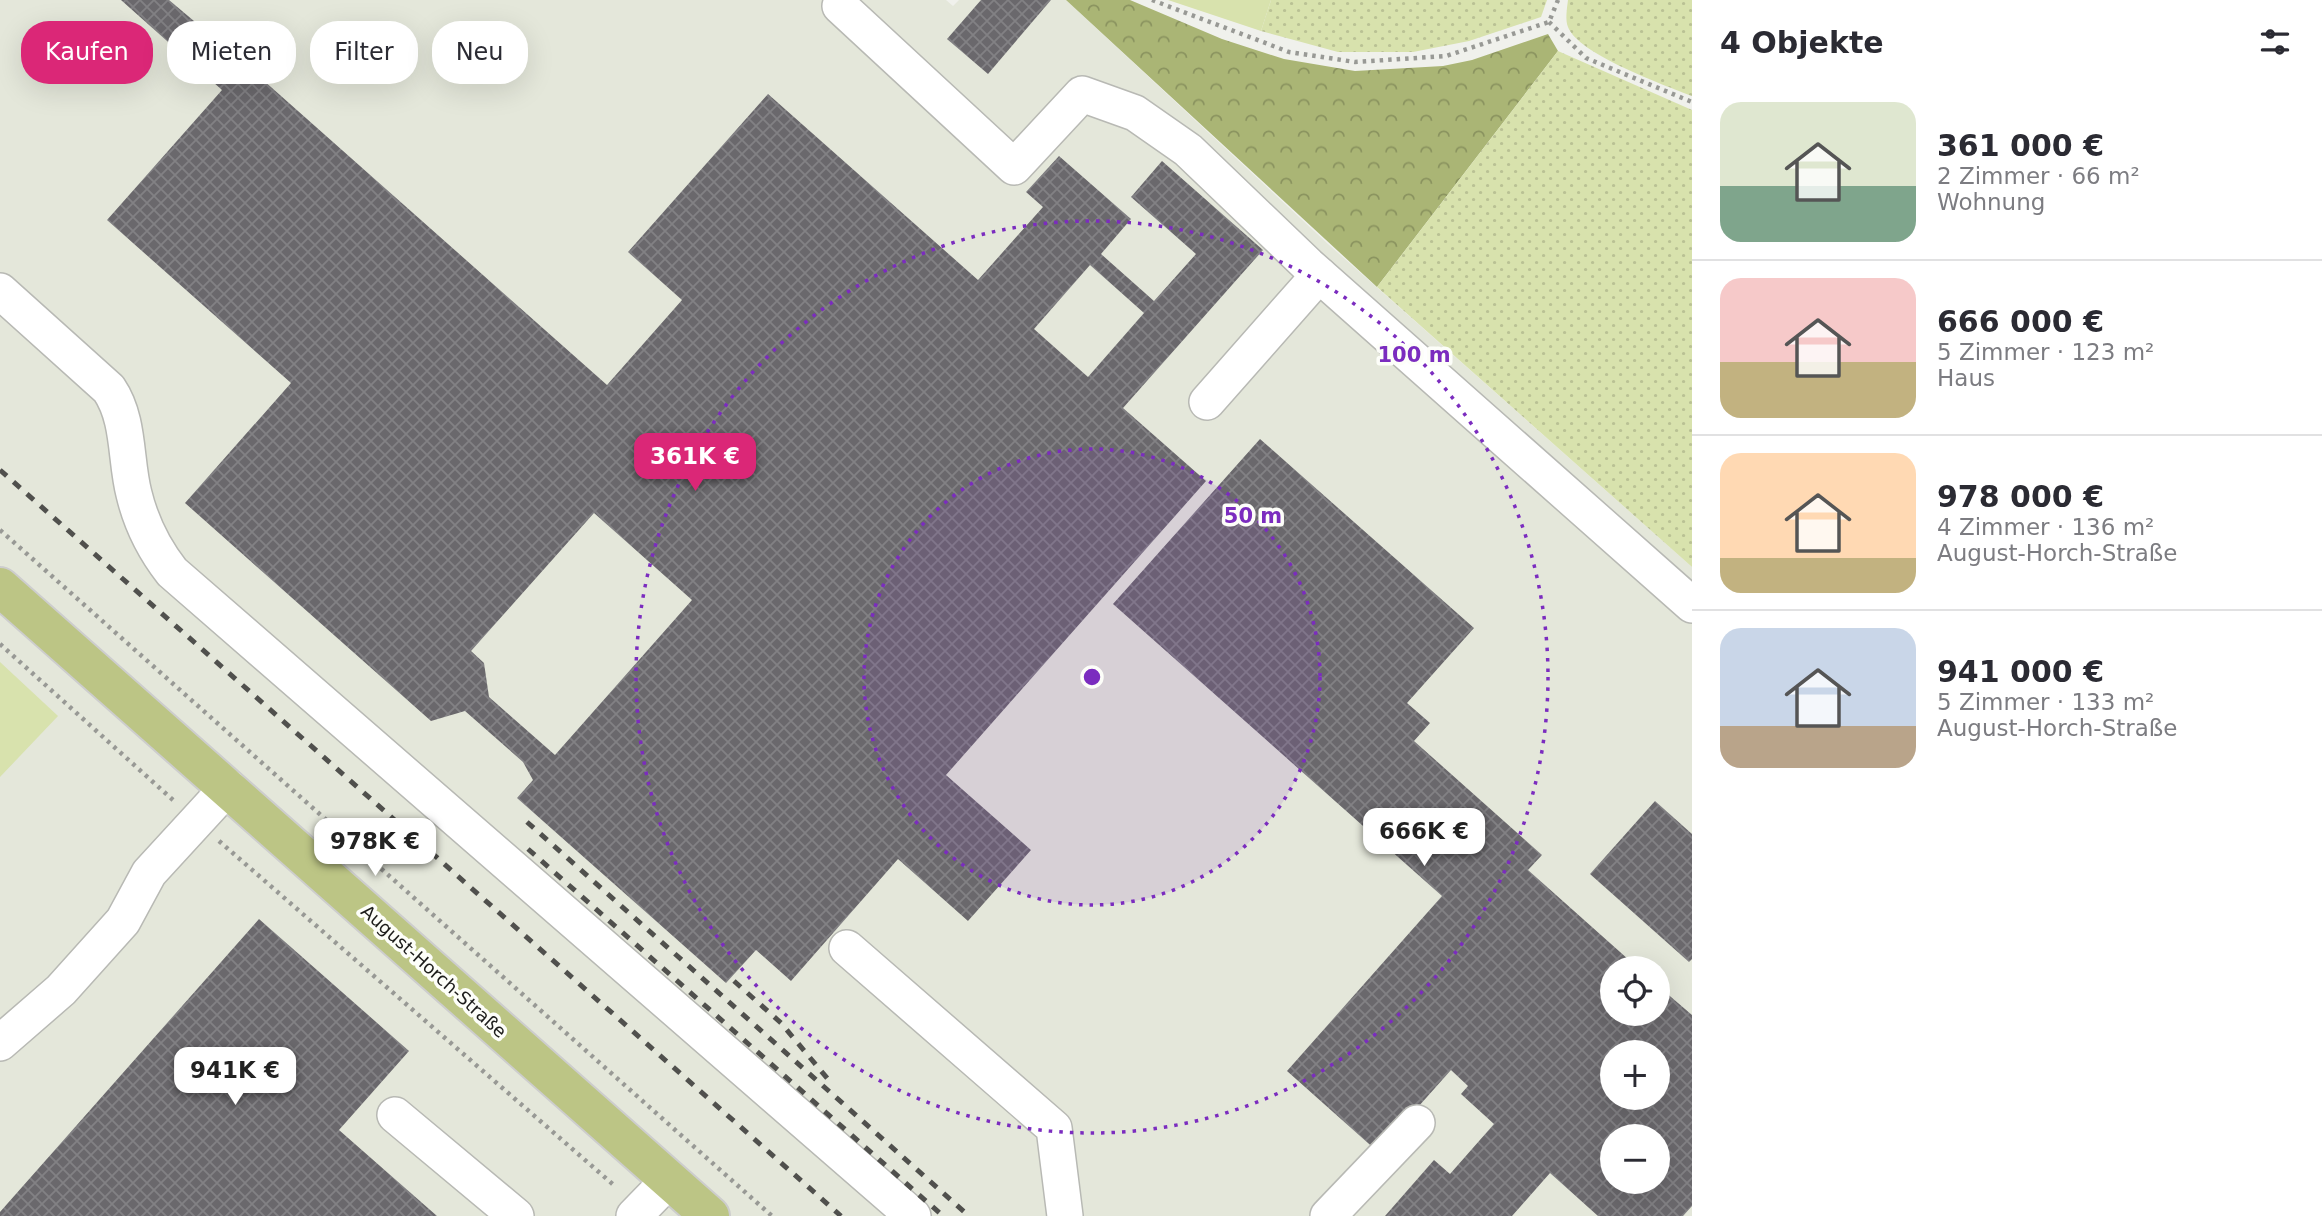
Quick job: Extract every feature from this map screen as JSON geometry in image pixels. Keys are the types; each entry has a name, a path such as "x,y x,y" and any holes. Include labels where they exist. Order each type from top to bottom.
{"main road":[{"name":"August-Horch-Straße","path":"0,587 710,1216"}],"lane":[{"path":"840,6 1014,167 1082,94 1135,113 1188,150 1319,275 1692,605"},
{"path":"1207,402 1319,275"},
{"path":"0,291 109,389 117,400 134,493 142,519 159,556 172,572 913,1216"},
{"path":"0,1043 61,990 123,921 149,873 228,787"},
{"path":"847,948 1054,1128 1065,1216"},
{"path":"395,1115 516,1216"},
{"path":"1328,1216 1417,1123"},
{"path":"638,1212 669,1180"}],"path":[{"path":"1152,0 1289,52 1355,62 1446,56 1549,22 1558,0"},
{"path":"1549,22 1586,58 1692,103"},
{"path":"0,530 772,1216"},
{"path":"0,644 638,1212"}],"shaded area":[{"path":"0,0 946,0 953,6 959,0 1066,0 1328,244 1692,567 1692,1216 0,1216"}],"green space":[{"path":"1066,0 1130,0 1222,39 1284,59 1355,71 1443,66 1472,60 1548,34 1558,51 1377,287"},
{"path":"1168,0 1271,0 1261,31"},
{"path":"1271,0 1547,0 1541,17 1469,41 1413,52 1338,52 1261,31"},
{"path":"1568,0 1692,0 1692,96 1623,68 1588,48 1568,27"},
{"path":"1558,51 1692,110 1692,567 1377,287"},
{"path":"0,662 58,716 0,777"}],"building":[{"path":"121,0 169,0 194,21 167,21 167,41 153,29 153,21 145,21"},
{"path":"981,0 1051,0 988,74 947,39"},
{"path":"215,84 268,84 607,385 682,300 628,252 768,94 978,280 1043,207 1026,192 1059,156 1131,219 1101,254 1154,301 1196,254 1131,197 1162,161 1263,250 1123,408 1206,481 946,775 1031,850 968,921 898,859 791,981 756,950 726,983 517,798 533,780 523,762 465,711 431,721 185,503 291,383 107,220 222,90","holes":["1090,265 1144,313 1088,377 1034,329","594,513 692,600 555,755 489,697 484,663 471,651"]},
{"path":"1260,439 1474,628 1407,703 1430,723 1414,741 1542,855 1528,870 1625,956 1600,956 1600,1026 1670,1026 1670,996 1692,1015 1692,1206 1683,1216 1598,1216 1550,1173 1512,1216 1385,1216 1434,1160 1450,1174 1494,1124 1461,1094 1468,1086 1451,1070 1378,1152 1287,1071 1442,896 1113,604"},
{"path":"1655,801 1692,834 1692,959 1689,962 1590,874"},
{"path":"259,919 409,1051 339,1130 437,1216 0,1216 0,1212"}],"railway":[{"path":"0,470 841,1216"},
{"path":"527,822 969,1216"},
{"path":"528,849 943,1216"},
{"path":"734,981 781,1023 832,1084"}]}
